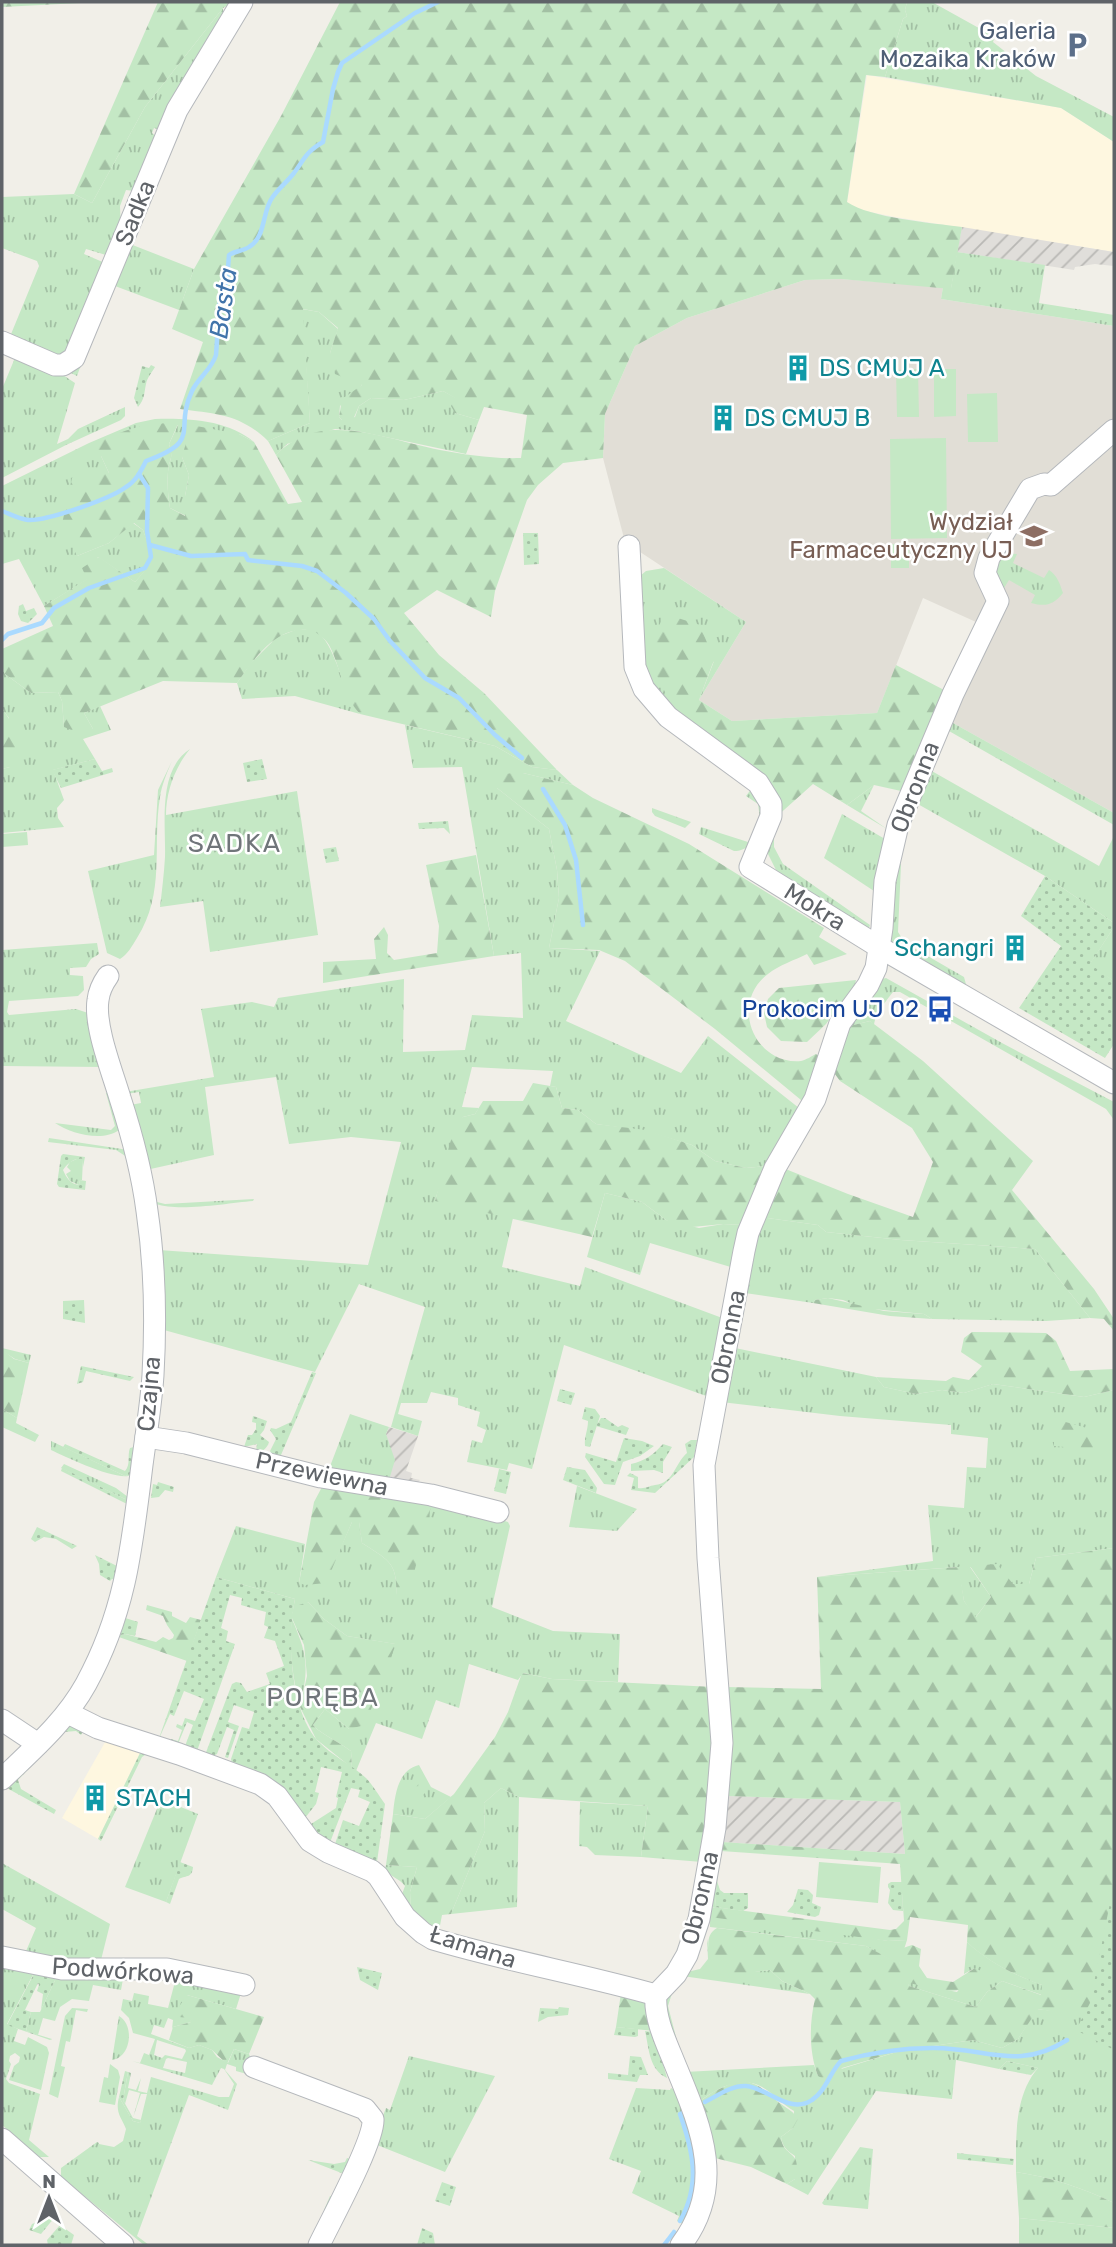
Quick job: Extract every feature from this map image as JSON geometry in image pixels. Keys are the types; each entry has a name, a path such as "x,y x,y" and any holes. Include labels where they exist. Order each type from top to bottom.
{"street":[{"name":"Sadka","path":"2,342 55,365 63,365 74,358 177,110 242,2"},
{"name":"Obronna","path":"656,1995 676,1974 687,1955 699,1919 715,1828 722,1743 704,1465 748,1233 775,1168 812,1106 840,1023 876,968 885,881 898,825 953,694 998,601 985,573 989,558 1030,489 1044,484 1051,485 1114,430"},
{"name":"Mokra","path":"629,546 634,659 638,679 668,717 758,783 771,804 771,816 750,867 879,947 1114,1083"},
{"name":"Czajna","path":"2,1779 68,1713 101,1652 119,1608 128,1571 146,1437 154,1352 151,1245 134,1143 101,1031 97,1001 102,983 108,976"},
{"name":"Przewiewna","path":"146,1437 186,1443 321,1477 431,1494 498,1512"},
{"name":"Łamana","path":"68,1713 98,1728 260,1784 277,1796 310,1841 378,1876 405,1917 433,1939 656,1995"},
{"path":"2,1720 38,1744"},
{"name":"Podwórkowa","path":"2,1957 62,1969 167,1969 244,1985"},
{"path":"656,1995 655,2003 662,2030 705,2147 707,2179 704,2201 681,2245"},
{"path":"254,2067 365,2109 373,2119 372,2130 353,2176 318,2245"},
{"path":"2,2139 123,2245"}],"shaded area":[{"path":"867,75 1061,108 1114,142 1114,252 895,217 856,209 847,203"},
{"path":"962,227 1114,252 1114,266 1095,264 1075,267 1074,270 957,252"},
{"path":"841,279 943,287 941,299 1114,326 1114,813 935,713 976,622 923,598 877,713 732,721 699,700 746,622 625,542 603,458 605,414 635,346 687,318 805,280"},
{"path":"389,1427 418,1436 406,1471 412,1473 411,1478 420,1480 412,1489 389,1479 386,1434"},
{"path":"108,1737 142,1749 98,1839 62,1818"},
{"path":"728,1796 900,1802 905,1854 722,1842"}],"green space":[{"path":"2,2 100,2 2,7"},
{"path":"158,2 223,2 223,8 145,107 92,203 74,194"},
{"path":"340,2 907,2 907,16 903,19 885,77 866,75 847,202 857,208 886,216 962,227 951,289 841,279 805,280 687,318 635,346 605,414 603,458 563,463 538,485 527,500 495,591 491,617 437,590 404,613 439,655 484,693 557,770 532,767 495,746 360,714 345,690 329,645 320,635 307,630 296,630 275,639 258,655 237,683 163,681 84,713 93,729 81,734 64,727 62,701 58,692 31,693 5,674 2,666 2,649 53,626 44,606 87,579 82,568 99,557 135,582 153,561 143,530 134,523 109,543 77,556 62,524 72,478 109,473 101,456 94,453 89,446 111,437 143,426 178,424 169,444 171,456 168,490 170,508 185,516 189,475 182,457 191,425 239,434 254,442 288,504 302,502 276,455 294,441 313,433 355,431 460,454 521,458 527,415 484,407 479,420 455,413 451,406 455,398 443,391 404,400 371,398 359,406 352,422 342,420 339,417 342,399 362,385 335,374 330,353 338,328 319,312 303,309 310,423 268,441 238,420 180,409 203,342 172,329 194,269 281,116"},
{"path":"907,2 932,2 995,37 993,42 1036,76 1114,117 1114,142 1061,108 885,77 903,19 907,16"},
{"path":"223,8 223,16 163,131 154,128 152,133 157,137 134,191 126,190 120,206 121,231 106,255 86,249 84,254 105,263 63,360 9,339 39,266 37,261 2,248 2,197 74,194 92,203 145,107"},
{"path":"130,244 194,269 179,310 115,286 113,293 106,296 77,376 63,369"},
{"path":"957,252 1045,265 1039,303 1114,315 1114,326 941,299 943,287 951,288"},
{"path":"302,309 319,312 338,329 330,353 362,385 340,406 339,417 342,420 355,417 359,406 371,398 404,400 443,391 456,398 455,413 479,420 466,454 357,431 335,429 287,444 276,455 268,441 310,423"},
{"path":"17,353 57,371 75,383 57,444 68,439 78,429 125,407 125,416 2,478 2,389"},
{"path":"151,365 155,367 147,380 143,399 138,407 134,398 142,366 149,368"},
{"path":"918,369 919,417 897,417 896,370"},
{"path":"934,369 956,369 956,416 934,417"},
{"path":"997,393 998,442 968,442 967,394"},
{"path":"155,419 194,420 220,425 244,435 254,442 239,434 182,457 189,475 185,496 186,516 170,508 168,494 171,456 169,444 178,425 101,456 109,473 77,556 109,543 133,523 143,530 154,561 135,582 98,557 88,579 44,606 19,559 2,564 2,486 89,443 136,423"},
{"path":"946,438 947,538 891,539 890,439"},
{"path":"523,533 538,533 539,564 524,565"},
{"path":"891,544 909,544 909,568 891,568"},
{"path":"1017,554 1013,563 1044,578 1049,570 1056,577 1063,593 1049,604 1041,605 1031,603 1035,595 1009,580 1004,588 995,577 999,555"},
{"path":"664,568 746,622 699,700 714,661 677,716 645,676 640,576 646,571"},
{"path":"23,604 26,611 34,608 37,614 28,623 21,621 18,614 19,606"},
{"path":"665,614 700,625 714,660 699,700 732,721 877,713 896,665 946,691 901,791 874,785 847,805 813,784 775,818 776,804 677,716 654,670 652,639"},
{"path":"298,629 313,630 328,645 348,694 360,714 295,696 242,699 237,683 250,664 277,637"},
{"path":"2,666 5,674 31,693 58,692 62,701 64,727 93,729 84,713 100,706 111,730 83,739 95,759 53,770 64,800 57,808 58,818 64,827 2,833 2,769 10,767 9,718 2,709"},
{"path":"2,709 15,730 18,745 15,760 10,767 2,769"},
{"path":"953,723 1114,813 1114,825 949,731"},
{"path":"405,725 495,746 532,767 557,770 573,785 523,773 497,788 549,829 559,898 549,948 600,951 566,1021 681,1073 708,1036 799,1108 766,1166 746,1168 715,1161 692,1145 646,1131 596,1124 578,1110 562,1108 556,1087 550,1086 553,1071 472,1067 462,1107 479,1108 475,1114 463,1117 435,1200 513,1218 502,1267 580,1286 585,1267 725,1319 709,1397 564,1345 532,1469 509,1463 507,1470 467,1462 472,1440 482,1443 486,1430 477,1426 480,1412 458,1405 458,1398 431,1392 427,1403 401,1403 398,1414 422,1421 418,1436 391,1427 425,1307 359,1284 315,1372 164,1330 159,1250 368,1265 401,1142 351,1137 289,1144 276,1077 205,1087 214,1155 146,1170 130,1105 141,1103 139,1092 125,1092 214,1077 201,1009 252,1002 274,1007 278,998 404,979 403,1052 465,1050 472,1015 523,1018 521,953 494,956 462,767 413,768"},
{"path":"190,749 172,780 166,815 297,791 318,935 210,952 203,901 160,907 168,784 179,758"},
{"path":"95,759 102,771 112,768 113,772 61,788 52,770"},
{"path":"262,759 267,779 247,782 243,763"},
{"path":"172,761 160,797 152,904 137,938 120,959 107,953 88,871 154,855 158,790"},
{"path":"930,770 1099,866 1114,836 1114,923 1045,876 916,803"},
{"path":"523,773 573,785 593,798 689,844 824,928 819,937 847,954 814,965 807,954 768,974 752,993 749,1016 757,1039 765,1048 775,1056 787,1060 801,1061 816,1054 821,1058 808,1099 801,1100 715,1029 625,961 599,950 549,948 559,898 549,829 497,788 496,774"},
{"path":"874,785 861,811 887,829 847,805"},
{"path":"752,788 760,795 765,815 759,835 752,843 744,849 734,851 699,834 701,827 748,842 760,819 758,804 746,796"},
{"path":"652,808 691,822 685,828 655,816"},
{"path":"842,814 885,839 877,893 824,858"},
{"path":"448,821 450,834 444,828 419,829 418,823"},
{"path":"27,832 28,845 2,847 2,834"},
{"path":"774,834 774,847 783,864 870,925 869,928 778,874 767,852"},
{"path":"336,847 339,861 326,863 323,849"},
{"path":"476,855 494,956 323,983 323,962 376,959 374,939 384,927 388,935 387,953 394,960 437,953 439,926 426,865"},
{"path":"897,862 901,864 898,932 905,943 964,977 967,988 886,943"},
{"path":"1045,876 1114,923 1090,964 1114,981 1114,1044 1105,1058 1019,1008 1061,946 1021,916"},
{"path":"1114,927 1114,981 1089,965"},
{"path":"97,943 99,954 91,959 86,967 70,968 70,975 83,976 84,990 78,996 9,1001 7,1012 9,1015 76,1009 88,1013 103,1067 2,1066 2,950"},
{"path":"886,978 1114,1102 1114,1120 1106,1109 900,992 893,992 879,1012 874,1025 870,1021 845,1027 882,979"},
{"path":"856,980 826,1024 807,1042 781,1041 767,1027 764,1013 768,999 779,988"},
{"path":"870,1021 923,1061 1033,1161 1012,1190 1094,1289 1114,1319 1114,1331 1104,1319 1090,1318 1035,1249 826,1232 818,1225 760,1217 783,1168 913,1217 933,1162 912,1128 840,1081 832,1070 845,1027"},
{"path":"533,1083 556,1087 562,1108 578,1110 596,1124 646,1130 692,1145 715,1161 746,1168 767,1166 742,1225 682,1228 642,1202 605,1193 592,1237 435,1201 455,1124 463,1117 475,1114 483,1101 523,1101"},
{"path":"112,1091 119,1130 112,1134 87,1135 55,1123 111,1130 115,1126 106,1093"},
{"path":"49,1138 126,1150 130,1159 116,1150 48,1142"},
{"path":"63,1154 85,1157 83,1167 83,1159 77,1159 63,1170 73,1183 79,1185 80,1180 86,1181 85,1190 59,1187 57,1184"},
{"path":"83,1159 82,1180 79,1185 70,1181 66,1174 71,1171 67,1167 70,1162"},
{"path":"605,1193 642,1202 666,1220 699,1228 723,1224 742,1225 734,1268 650,1243 640,1275 587,1257"},
{"path":"254,1199 190,1207 156,1204 157,1202 165,1204"},
{"path":"760,1217 818,1225 826,1232 1035,1249 1090,1318 1046,1321 932,1319 924,1314 862,1308 843,1300 828,1298 815,1300 813,1303 745,1293"},
{"path":"828,1298 884,1311 924,1314 932,1319 890,1316 813,1303 815,1300"},
{"path":"84,1300 85,1323 63,1319 63,1301"},
{"path":"972,1332 1046,1333 1056,1341 1070,1371 1114,1369 1114,1390 1084,1397 993,1384 964,1393 942,1390 916,1394 884,1387 876,1377 946,1381 953,1377 969,1380 982,1366 961,1352 964,1338"},
{"path":"2,1348 31,1355 29,1363 2,1352"},
{"path":"735,1348 876,1377 884,1387 916,1394 942,1390 964,1393 993,1384 1084,1397 1114,1390 1114,1548 1036,1558 1029,1584 1013,1584 970,1567 991,1597 975,1618 964,1601 958,1567 817,1577 933,1561 928,1505 964,1508 967,1467 986,1468 988,1438 951,1434 951,1425 721,1402"},
{"path":"4,1351 14,1359 29,1363 17,1418 2,1409"},
{"path":"81,1366 134,1377 130,1381 86,1371 83,1382 77,1384"},
{"path":"312,1372 316,1373 281,1455 272,1455 270,1451 276,1439 270,1430 291,1422"},
{"path":"560,1389 575,1393 571,1405 557,1401"},
{"path":"585,1407 595,1409 600,1416 590,1447 585,1446 588,1421 582,1419"},
{"path":"2,1409 17,1418 16,1423 39,1435 35,1442 2,1427"},
{"path":"350,1414 389,1427 386,1434 395,1460 389,1480 329,1469"},
{"path":"253,1416 267,1421 260,1435 269,1442 266,1448 260,1451 256,1451 257,1444 244,1447 248,1435 252,1435 256,1429 256,1423 252,1422"},
{"path":"601,1418 618,1427 622,1425 629,1428 626,1435 596,1426"},
{"path":"1062,1421 1101,1432 1109,1440 1105,1451 1054,1446 1054,1430"},
{"path":"624,1438 654,1446 640,1456 623,1462 615,1485 604,1484 585,1457 586,1453 616,1462"},
{"path":"697,1440 694,1457 655,1493 631,1490 634,1478 627,1476 630,1473 638,1477 638,1488 666,1481 687,1453 685,1444"},
{"path":"51,1441 125,1476 104,1472 51,1450"},
{"path":"65,1444 125,1471 130,1448 134,1447 132,1474 125,1476 63,1447"},
{"path":"663,1444 672,1447 663,1462 663,1473 654,1470 631,1471 631,1464 649,1457"},
{"path":"350,1460 374,1467 370,1479 347,1472"},
{"path":"64,1464 116,1488 128,1497 130,1504 125,1503 125,1499 61,1468"},
{"path":"567,1467 585,1470 597,1488 596,1493 563,1480"},
{"path":"62,1468 125,1499 125,1503 61,1471"},
{"path":"499,1469 511,1472 506,1494 494,1491"},
{"path":"158,1482 174,1487 173,1492 165,1490 159,1497 151,1498 153,1484 157,1485"},
{"path":"577,1486 637,1509 617,1531 569,1527"},
{"path":"322,1487 433,1499 407,1600 396,1596 395,1576 390,1563 362,1543 359,1522 352,1522 326,1583 299,1583 314,1502"},
{"path":"433,1499 508,1522 510,1526 492,1607 553,1631 620,1634 618,1682 552,1679 523,1673 518,1680 469,1664 459,1708 436,1700 422,1739 376,1723 356,1771 352,1768 351,1751 313,1725 325,1709 349,1729 395,1644 347,1636 324,1619 308,1602 292,1616 295,1599 216,1577 236,1526 305,1544 299,1583 325,1583 352,1522 359,1521 362,1543 385,1558 393,1569 396,1596"},
{"path":"37,1527 77,1546 72,1549 56,1539 44,1537 35,1542 31,1539"},
{"path":"1114,1548 1114,2008 1079,2016 1038,2009 1018,2039 1002,2048 973,2040 900,2051 842,2068 832,2084 818,2076 813,2057 811,2028 815,1999 782,1981 770,1970 726,1976 712,1972 708,1942 717,1928 866,1946 899,1964 903,1948 912,1945 921,1949 919,1966 927,1978 953,1982 975,1968 983,1972 968,1987 959,1990 939,1990 908,1983 909,1986 976,2007 987,1992 1002,1981 1041,1995 1042,1985 1002,1967 975,1949 967,1942 968,1925 910,1917 907,1940 888,1941 710,1917 709,1909 715,1907 890,1930 896,1929 904,1921 900,1864 721,1851 722,1842 905,1854 900,1802 728,1796 725,1687 821,1689 817,1577 959,1567 964,1601 976,1617 991,1597 970,1566 997,1564 1013,1584 1029,1584 1036,1558"},
{"path":"95,1555 121,1568 116,1580 110,1581 100,1575"},
{"path":"216,1577 295,1599 291,1653 301,1712 318,1741 366,1778 385,1804 377,1862 334,1847 343,1820 359,1826 370,1802 358,1797 360,1790 351,1788 329,1845 313,1835 311,1824 336,1808 342,1772 321,1767 315,1792 319,1793 316,1804 305,1818 232,1764 231,1759 242,1727 249,1729 254,1712 234,1705 228,1722 239,1726 228,1758 225,1757 234,1730 227,1727 217,1754 211,1757 205,1755 232,1684 241,1683 247,1692 270,1684 266,1673 284,1666 275,1641 264,1638 268,1627 264,1625 266,1612 241,1605 242,1598 230,1595 221,1628 228,1631 226,1641 235,1644 197,1751 185,1746 193,1725 187,1722 178,1744 169,1745 171,1739 178,1741 182,1730 176,1727 177,1724 182,1726 185,1718 195,1721 204,1699 184,1691 174,1716 170,1714 158,1741"},
{"path":"308,1602 324,1619 347,1636 396,1644 365,1725 349,1729 325,1709 313,1725 351,1751 352,1768 316,1739 300,1707 307,1676 304,1645 291,1616 296,1606"},
{"path":"147,1605 172,1612 172,1616 186,1623 190,1617 201,1620 187,1661 116,1636 125,1634 156,1642 163,1637 169,1640 173,1638 174,1635 163,1616 146,1610"},
{"path":"122,1617 138,1622 135,1636 116,1636"},
{"path":"292,1619 304,1652 306,1671 300,1707 292,1667"},
{"path":"522,1673 552,1679 714,1687 717,1728 702,1862 641,1857 648,1806 519,1797 501,1788 484,1803 485,1831 451,1914 442,1915 438,1936 411,1912 410,1892 417,1867 386,1865 393,1814 425,1819 454,1794 495,1737 508,1712"},
{"path":"76,1725 85,1728 81,1735 76,1731 64,1732 18,1780 21,1789 56,1810 54,1814 5,1787 63,1727"},
{"path":"142,1749 151,1756 142,1757 101,1841 98,1839"},
{"path":"419,1765 431,1787 451,1797 425,1819 393,1814 402,1777"},
{"path":"421,1781 427,1782 429,1789 422,1796 414,1798 411,1793"},
{"path":"501,1788 519,1797 517,1907 451,1914 485,1831 484,1803"},
{"path":"161,1799 198,1814 166,1902 125,1887"},
{"path":"580,1802 648,1806 641,1857 595,1855 587,1847 579,1846"},
{"path":"180,1862 193,1867 192,1873 179,1879 170,1904 166,1902"},
{"path":"819,1862 881,1867 878,1903 816,1897"},
{"path":"2,1863 110,1924 100,1964 23,1958 36,1928 2,1909"},
{"path":"386,1865 417,1867 410,1892 411,1912 401,1897 405,1886 387,1872"},
{"path":"718,1872 715,1907 709,1909 888,1941 907,1940 899,1965 866,1946 710,1927 710,1917 706,1915 714,1873"},
{"path":"717,1881 724,1893 748,1893 748,1908 743,1911 715,1907"},
{"path":"902,1882 903,1911 893,1910 888,1903 888,1884"},
{"path":"1114,1883 1114,2050 1076,2030 1090,2003"},
{"path":"798,1889 808,1890 813,1895 812,1903 821,1907 819,1915 815,1917 787,1912 793,1905"},
{"path":"707,1939 712,1961 752,1972 770,1970 782,1981 810,1994 682,1976 700,1969 708,1959"},
{"path":"967,1942 1002,1967 1042,1985 1042,1995 1002,1981 987,1992 976,2007 909,1986 907,1982 957,1992 975,1968 964,1974"},
{"path":"2,1962 36,1969 7,2024 18,2029 14,2041 25,2045 28,2037 47,2047 49,2053 41,2090 9,2080 14,2066 19,2062 20,2057 15,2053 10,2056 11,2064 6,2079 9,2083 40,2094 29,2140 49,2157 39,2157 2,2125"},
{"path":"357,1967 382,1973 378,1990 360,1980"},
{"path":"36,1970 57,1976 41,2010 43,1994 37,1991 38,1983 25,2010 31,2012 26,2031 52,2039 50,2040 7,2025"},
{"path":"58,1974 131,1975 131,1980 123,1979 121,1990 93,1985 89,2001 72,1999 60,2007 55,2021 43,2018 38,2035 26,2031 31,2012 40,2012"},
{"path":"176,1978 242,1990 236,2009 187,1995 191,2022 172,2029 173,2020 168,2018 164,2028 154,2025 151,2034 189,2048 199,2045 212,2050 217,2057 228,2063 234,2049 249,2054 251,2059 247,2074 236,2071 236,2067 227,2064 225,2070 237,2084 228,2110 189,2095 137,2236 149,2245 144,2245 61,2177 61,2168 97,2142 114,2147 123,2141 126,2129 118,2111 119,2097 133,2121 140,2123 147,2094 141,2094 133,2118 140,2093 129,2090 125,2104 123,2100 128,2072 131,2073 128,2088 136,2090 141,2078 138,2091 147,2093 151,2077 219,2097 229,2097 234,2084 224,2069 221,2068 212,2085 132,2061 140,2063 144,2053 149,2055 155,2039 133,2033 129,2018 121,2010 123,1999 132,2001 134,1993 149,1996 148,2004 168,2008","holes":["157,2040 185,2049 182,2059 154,2055","168,2058 187,2062 185,2073 163,2068"]},
{"path":"670,1986 674,1987 668,2006 685,2072 814,2065 818,2076 900,2051 973,2040 1002,2048 1018,2039 1037,2009 1054,2011 1114,2008 1114,2203 1066,2184 1016,2172 1020,2104 1030,2079 1038,2068 1007,2061 999,2069 956,2060 952,2099 876,2091 808,2195 787,2184 795,2179 795,2156 785,2148 781,2137 793,2128 794,2111 762,2087 746,2082 722,2088 700,2101 675,2054 663,2005"},
{"path":"621,1993 648,2000 654,2031 616,2027"},
{"path":"187,1995 264,2017 249,2054 234,2049 227,2064 212,2050 199,2045 189,2048 169,2040 173,2027 191,2022 189,2018 179,2017 176,2011"},
{"path":"72,2008 88,2009 87,2012 76,2010 70,2042 66,2041 61,2066 65,2067 58,2098 49,2094 65,2016"},
{"path":"540,2008 569,2008 568,2015 548,2017 538,2022"},
{"path":"119,2016 127,2026 129,2041 123,2054 112,2060"},
{"path":"616,2027 638,2029 638,2036 614,2035"},
{"path":"645,2031 654,2032 667,2078 653,2064"},
{"path":"409,2056 495,2076 445,2172 372,2143 386,2108 390,2110"},
{"path":"630,2056 641,2057 648,2075 640,2075 637,2082 608,2079 608,2073 628,2075"},
{"path":"1007,2061 1038,2068 1031,2075 999,2069"},
{"path":"110,2064 118,2070 120,2077 115,2105 99,2102 104,2077 108,2078"},
{"path":"125,2071 128,2072 123,2100 133,2118 141,2120 140,2123 133,2121 119,2097"},
{"path":"736,2081 751,2083 761,2088 793,2112 798,2119 793,2128 781,2137 785,2148 795,2158 797,2169 795,2179 787,2184 751,2167 715,2158 713,2139 700,2101"},
{"path":"636,2088 675,2090 694,2132 698,2189 683,2224 677,2221 679,2216 632,2193 641,2171 609,2159"},
{"path":"860,2147 873,2149 868,2209 824,2205 822,2203"},
{"path":"957,2153 1014,2159 1013,2165 957,2159"},
{"path":"350,2159 344,2174 308,2160 334,2164"},
{"path":"1016,2172 1066,2184 1114,2203 1114,2228 1019,2218"},
{"path":"344,2174 346,2176 327,2216 324,2215 330,2196"},
{"path":"442,2182 456,2187 450,2206 435,2201"},
{"path":"51,2216 54,2218 41,2234 29,2230 32,2224"},
{"path":"1019,2218 1114,2228 1114,2245 1019,2245"},
{"path":"60,2225 74,2235 71,2245 48,2245 47,2240"},
{"path":"422,2228 433,2233 435,2245 417,2245"}],"waterway":[{"name":"Basta","path":"2,511 28,520 93,503 130,485 146,461 164,454 181,440 192,391 216,355 220,297 227,282 229,255 254,243 272,198 309,152 323,142 333,89 342,63 415,13 438,2"},
{"path":"2,640 8,634 42,623 54,608 89,588 145,568 151,557 147,531 148,488 139,474"},
{"path":"150,545 191,556 245,554 248,560 302,566 317,571 374,619 390,641 425,678 459,698 522,758"},
{"path":"543,789 565,825 576,860 583,925"},
{"path":"705,2102 730,2089 746,2086 787,2103 804,2104 821,2092 841,2061 875,2053 932,2048 1001,2056 1032,2055 1067,2040"},
{"path":"680,2221 687,2207 693,2181 691,2154 680,2114 685,2112"},
{"path":"664,2245 674,2232"}],"place":[{"name":"Galeria Mozaika Kraków","path":"1077,45"},
{"name":"DS CMUJ A","path":"798,368"},
{"name":"DS CMUJ B","path":"723,418"},
{"name":"Wydział Farmaceutyczny UJ","path":"1034,536"},
{"name":"Schangri","path":"1015,948"},
{"name":"Prokocim UJ 02","path":"940,1009"},
{"name":"STACH","path":"95,1798"}],"district":[{"name":"SADKA","path":"235,843"},
{"name":"PORĘBA","path":"323,1697"}]}
